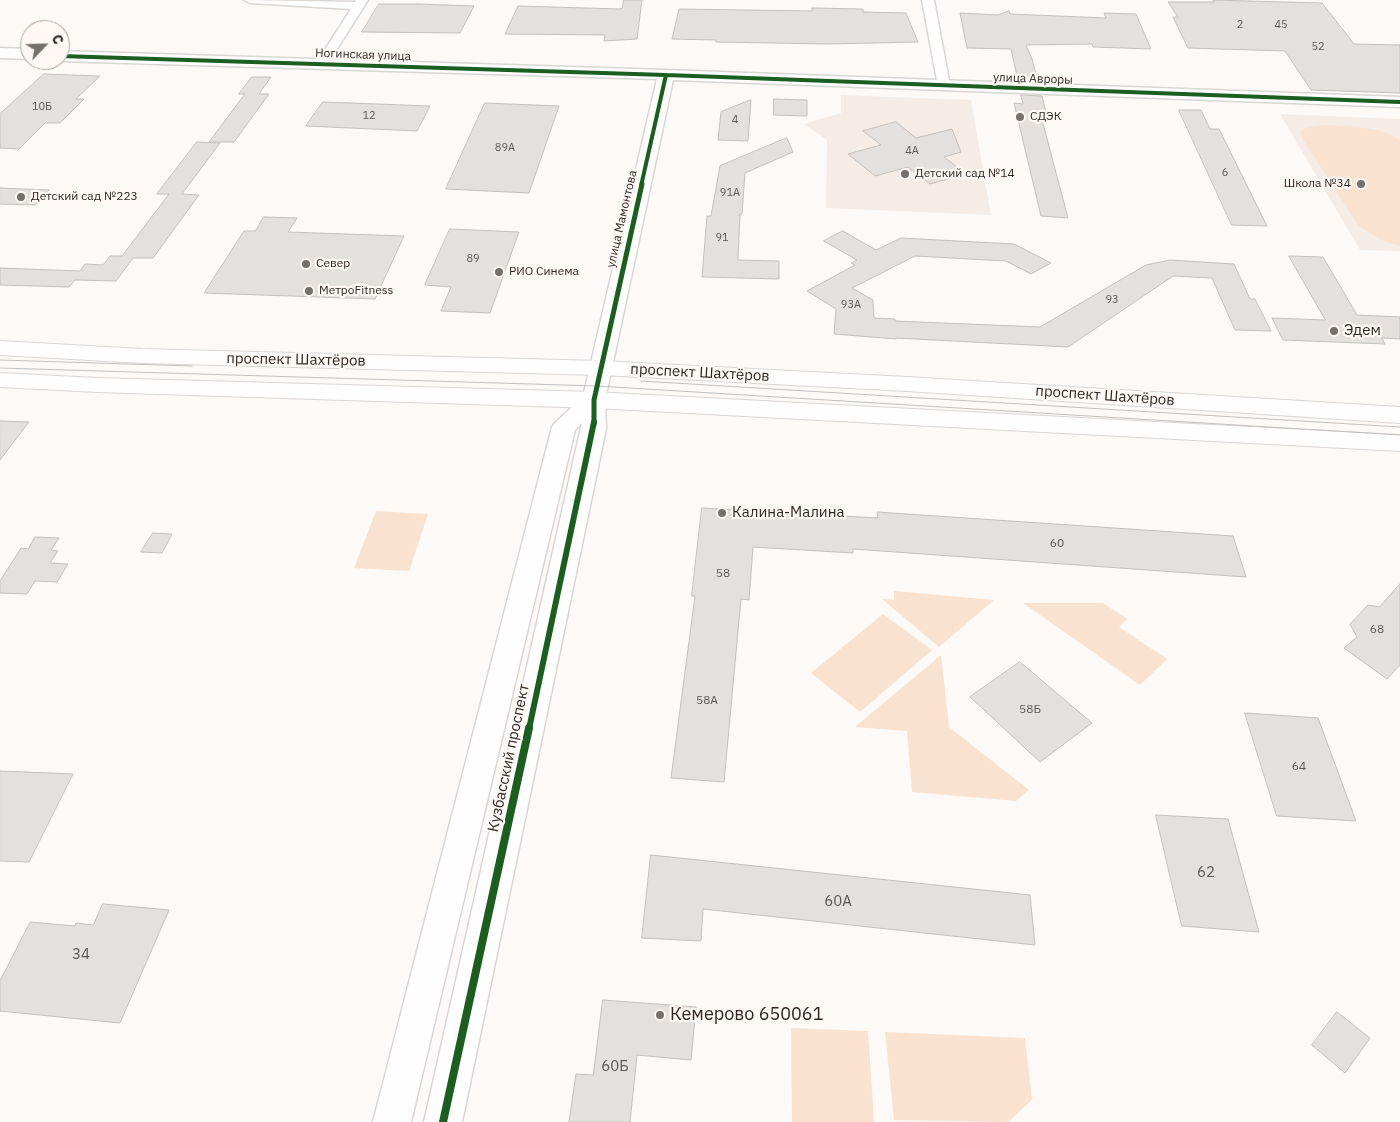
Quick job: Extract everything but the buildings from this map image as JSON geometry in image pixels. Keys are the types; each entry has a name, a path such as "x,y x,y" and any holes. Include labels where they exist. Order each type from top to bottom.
{"main road":[{"name":"проспект Шахтёров","path":"0,348 142,356 601,368 907,384 1400,415"},
{"name":"проспект Шахтёров","path":"0,380 594,400 1400,443"}],"street":[{"path":"250,0 360,3"},
{"path":"928,0 944,86"},
{"path":"321,66 360,3"},
{"path":"0,53 20,54"},
{"name":"Ногинская улица","path":"70,56 321,66 666,75"},
{"name":"улица Авроры","path":"666,75 1400,102"},
{"name":"улица Мамонтова","path":"594,400 666,75"},
{"name":"Кузбасский проспект","path":"392,1122 564,428 594,400"},
{"name":"Кузбасский проспект","path":"443,1122 594,429 594,400"}],"shaded area":[{"name":"Детский сад №14","path":"841,95 971,100 991,215 826,208 827,140 804,124 841,113"},
{"name":"Школа №34","path":"1280,114 1400,119 1400,251 1360,250"},
{"name":"Школа №34","path":"1327,125 1384,132 1400,140 1400,246 1381,240 1358,225 1302,138 1301,130"},
{"path":"376,511 428,514 409,571 354,568"},
{"path":"894,591 994,600 939,647 882,599 894,600"},
{"path":"1023,603 1103,603 1127,619 1119,627 1167,659 1140,685"},
{"path":"883,614 932,650 860,712 811,673"},
{"path":"941,655 949,727 1029,790 1016,801 912,792 907,731 855,727"},
{"path":"791,1028 868,1031 874,1122 792,1122"},
{"path":"885,1032 1025,1038 1032,1100 1008,1122 894,1120"}],"tram line":[{"path":"0,360 192,366"},
{"path":"0,368 597,386 1400,435"},
{"path":"641,381 1400,427"}],"cycle path":[{"path":"70,56 666,75 1400,102"},
{"path":"443,1122 594,429 594,400 666,75"}],"place":[{"name":"СДЭК","path":"1020,117"},
{"name":"Детский сад №14","path":"905,174"},
{"name":"Школа №34","path":"1361,184"},
{"name":"Детский сад №223","path":"21,197"},
{"name":"Север","path":"306,264"},
{"name":"РИО Синема","path":"499,272"},
{"name":"МетроFitness","path":"309,291"},
{"name":"Эдем","path":"1334,331"},
{"name":"Калина-Малина","path":"722,513"},
{"name":"Кемерово 650061","path":"660,1015"}]}
